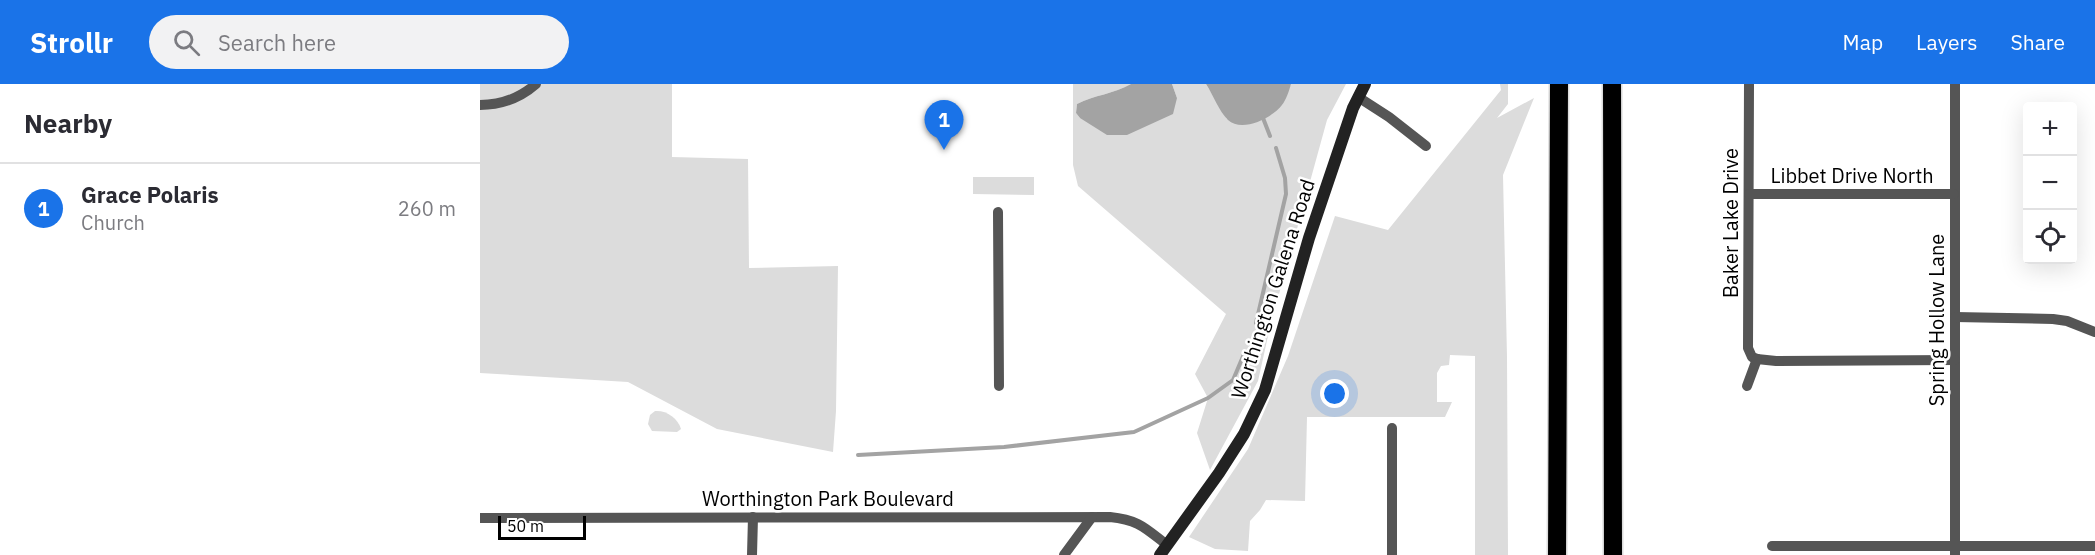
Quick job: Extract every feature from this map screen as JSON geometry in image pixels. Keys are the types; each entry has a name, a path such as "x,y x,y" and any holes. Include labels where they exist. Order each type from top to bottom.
{"highway":[{"path":"1557,555 1559,84"},
{"path":"1612,84 1613,555"}],"street":[{"path":"480,105 508,101 524,94 536,84"},
{"name":"Worthington Galena Road","path":"1163,550 1219,473 1244,434 1265,390 1309,238 1358,97 1365,84"},
{"name":"Baker Lake Drive","path":"1749,84 1748,348 1749,353 1757,359"},
{"name":"Spring Hollow Lane","path":"1954,84 1955,550"},
{"path":"1358,97 1389,117 1426,146"},
{"name":"Libbet Drive North","path":"1749,194 1954,194"},
{"path":"998,212 999,386"},
{"path":"1955,317 2060,320 2095,332"},
{"path":"1747,386 1757,359 1776,361 1955,360"},
{"path":"1392,428 1392,555"},
{"path":"753,517 753,555"},
{"path":"1064,555 1092,517"},
{"name":"Worthington Park Boulevard","path":"480,518 1092,517 1126,519 1139,523 1163,550"},
{"path":"1772,546 1955,550 2095,546"}],"shaded area":[{"path":"480,84 672,84 672,157 748,159 749,268 838,266 836,411 833,452 717,429 628,382 480,373"},
{"path":"1073,84 1131,84 1077,104 1076,113 1080,118 1177,98 1172,84 1206,84 1227,119 1282,105 1291,84 1346,84 1327,120 1270,327 1258,381 1210,470 1197,433 1208,398 1195,374 1226,314 1078,186 1073,165"},
{"path":"1131,84 1172,84 1177,98 1173,114 1127,135 1107,135 1076,113 1077,104"},
{"path":"1206,84 1291,84 1285,101 1271,115 1256,122 1241,125 1228,120"},
{"path":"1500,84 1508,84 1508,104 1497,118 1534,98 1503,175 1508,555 1475,555 1475,356 1450,355 1449,365 1441,366 1437,373 1437,402 1452,402 1445,417 1307,417 1305,501 1266,500 1250,521 1248,551 1215,549 1189,537 1248,449 1288,356 1335,216 1388,230 1501,90"},
{"path":"973,177 1034,177 1034,195 973,194"},
{"path":"655,411 671,416 681,429 677,432 652,431 648,424 650,415"}],"waterway":[{"path":"1263,118 1270,136"},
{"path":"1256,323 1286,194 1285,178 1276,148"},
{"path":"858,455 1004,447 1134,432 1208,398 1233,380 1244,354"}],"place":[{"name":"Grace Polaris","path":"944,150"}]}
